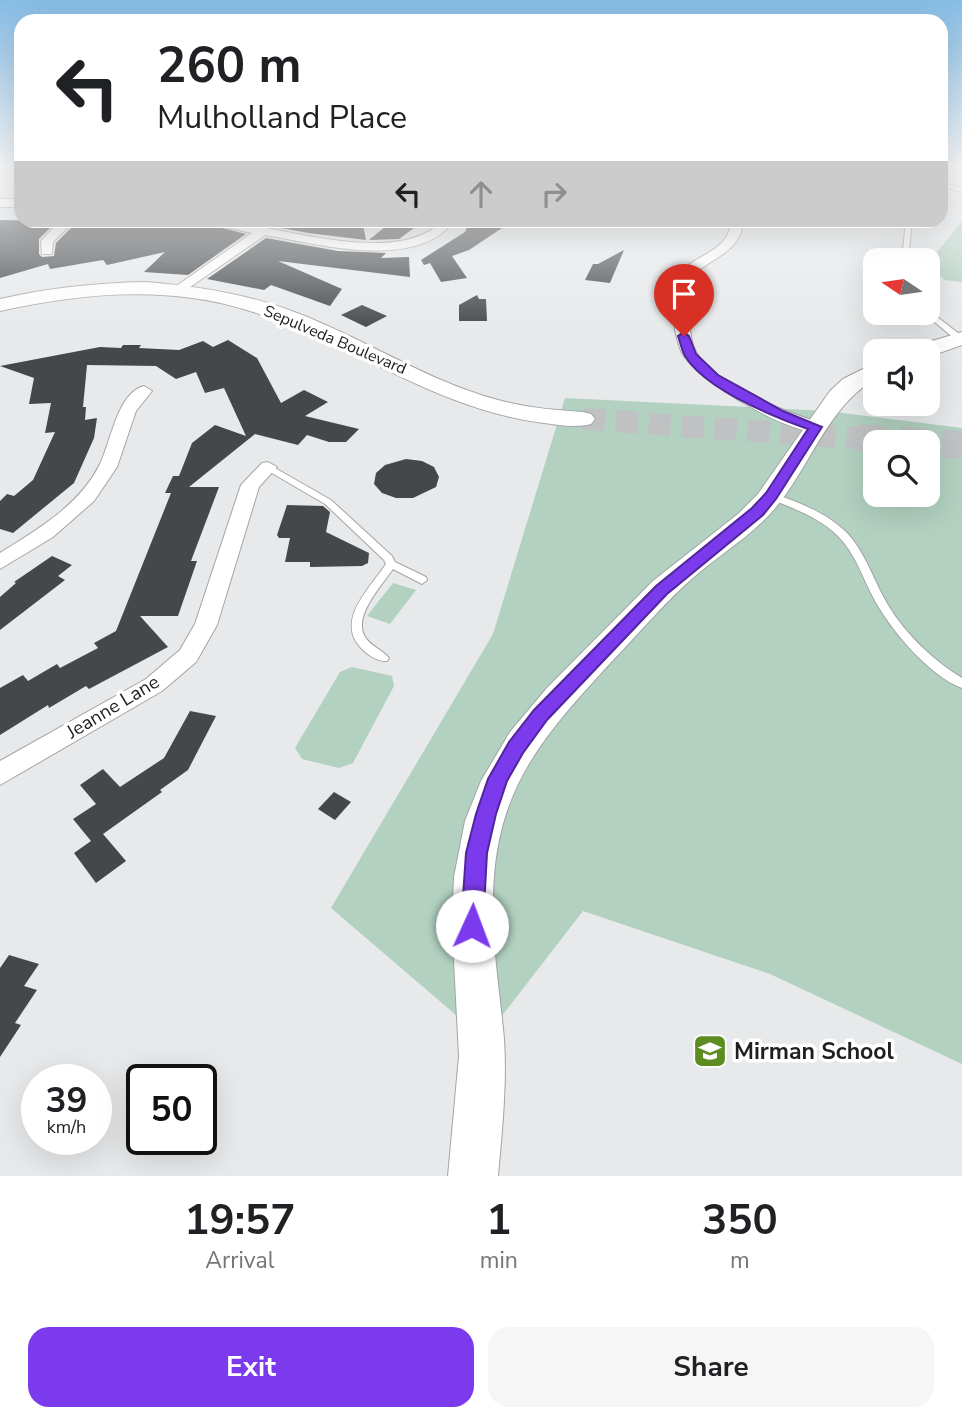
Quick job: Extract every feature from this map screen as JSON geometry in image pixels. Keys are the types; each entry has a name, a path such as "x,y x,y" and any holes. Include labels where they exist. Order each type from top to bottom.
{"main road":[{"name":"Sepulveda Boulevard","path":"0,304 41,295 105,287 180,290 249,304 286,316 482,403 533,414 583,419"},
{"path":"940,346 961,339"},
{"path":"473,1176 480,1109 481,1042 473,951 472,901 477,853 498,779 516,748 541,715 662,590 742,526 771,496 838,396 863,377"}],"street":[{"path":"47,251 47,241 61,228"},
{"path":"245,228 345,246 385,246 425,239 443,228"},
{"path":"736,228 733,242 689,272 680,286 686,346 700,366 714,378 778,414 815,427"},
{"path":"180,290 262,231"},
{"path":"0,562 54,527 81,506 94,491 110,465 122,419 129,406 144,391"},
{"name":"Jeanne Lane","path":"0,774 155,685 188,656 206,625 250,485 268,467"}],"lane":[{"path":"906,248 908,228"},
{"path":"940,322 961,339"},
{"path":"268,467 328,502 381,550 391,564 422,580"},
{"path":"771,496 808,511 840,531 860,555 882,604 893,619 937,664 962,684"},
{"path":"383,658 361,643 356,632 356,622 357,612 363,602 391,564"}],"green space":[{"path":"962,223 962,282 944,280 940,275 940,248"},
{"path":"565,398 827,411 962,428 962,1064 770,974 583,911 484,1039 331,908 493,634"},
{"path":"393,583 416,590 390,624 367,616"},
{"path":"352,667 392,676 394,686 353,763 339,768 302,759 295,748 340,672"}],"building":[{"path":"0,223 14,223 14,228 50,228 39,239 39,254 42,257 54,256 56,243 71,228 222,228 246,234 188,275 144,272 165,252 107,265 103,260 50,269 48,264 0,278"},
{"path":"282,228 364,228 366,240"},
{"path":"384,228 414,228 399,239 369,240"},
{"path":"467,228 502,228 469,250 452,256 467,278 441,282 430,263 424,265 421,260 465,232"},
{"path":"266,238 338,251 386,253 381,258 409,257 410,277 278,261 342,289 330,306 271,285 264,290 207,279"},
{"path":"624,250 610,283 585,280 593,264"},
{"path":"477,295 479,299 486,299 487,321 459,321 459,305"},
{"path":"362,305 387,316 366,327 341,315"},
{"path":"228,340 257,358 281,403 304,390 328,402 305,416 359,429 346,442 329,442 307,435 298,445 255,434 189,487 219,487 191,561 197,561 178,616 140,616 168,647 89,689 86,686 49,708 48,705 0,735 0,688 23,675 28,681 57,664 60,668 98,648 94,643 116,631 171,493 165,493 173,476 179,476 192,443 215,425 246,436 224,388 205,393 196,372 176,379 156,366 87,365 83,407 86,407 85,420 97,418 94,438 74,483 13,533 0,529 0,501 7,494 14,496 33,480 55,432 45,433 51,403 29,404 34,378 0,366 100,347 141,345 139,348 179,350 203,341 213,347"},
{"path":"406,459 422,461 434,467 439,477 436,487 413,498 396,498 382,493 374,484 376,473 385,465"},
{"path":"287,505 323,506 330,512 326,532 369,553 368,563 362,566 310,567 310,562 285,562 290,538 279,538 277,535"},
{"path":"52,556 72,565 58,576 65,580 0,630 0,597 16,583 14,582"},
{"path":"190,711 216,716 188,770 103,834 126,861 96,883 74,853 91,841 73,819 96,804 80,785 103,769 120,787 164,758"},
{"path":"334,792 351,802 335,820 318,809"},
{"path":"9,955 39,964 24,986 37,990 15,1023 21,1025 0,1057 0,968"}],"tunnel":[{"path":"583,419 863,439"},
{"path":"858,438 962,445"}],"place":[{"name":"Mirman School","path":"710,1051"}],"route":[{"path":"472,926 474,877 486,814 498,779 516,748 541,715 662,590 757,512 771,496 815,427 778,414 714,378 691,356 684,336"}]}
